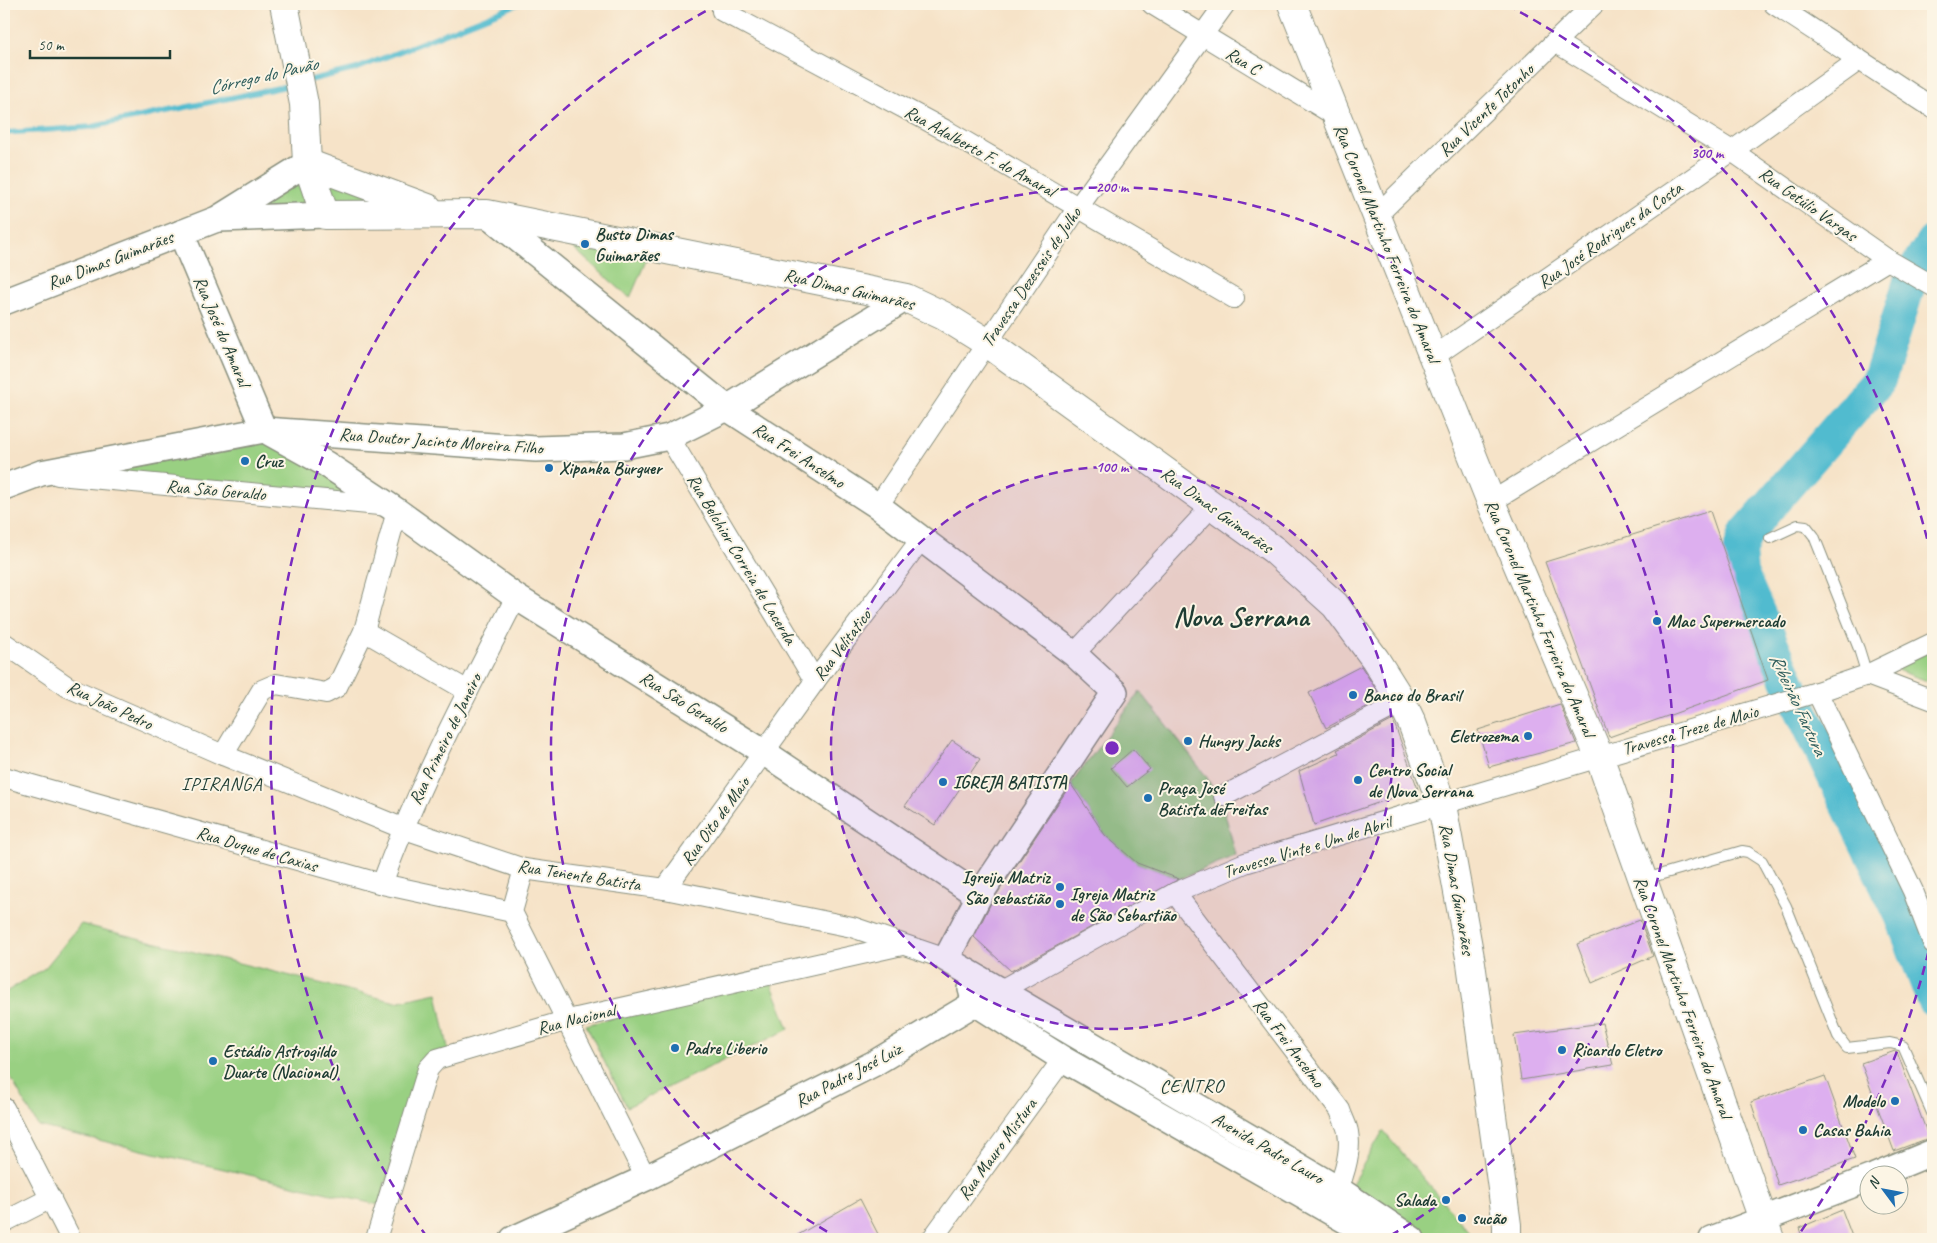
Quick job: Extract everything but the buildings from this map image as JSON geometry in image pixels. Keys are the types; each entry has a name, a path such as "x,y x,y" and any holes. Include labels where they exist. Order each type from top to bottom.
{"main road":[{"path":"284,4 304,104 307,163 325,215"},
{"name":"Rua Coronel Martinho Ferreira do Amaral","path":"1292,4 1491,502 1599,756 1766,1230"},
{"name":"Rua Dimas Guimarães","path":"307,163 442,213"},
{"name":"Rua Dimas Guimarães","path":"325,215 487,214 906,298 944,316 986,342 1274,550 1335,605 1375,659 1402,702 1412,723 1442,806 1471,962 1506,1216 1507,1239"}],"street":[{"name":"Rua C","path":"1152,4 1203,37 1336,116"},
{"name":"Travessa Dezesseis de Julho","path":"878,506 986,342 1079,206 1226,4"},
{"name":"Rua Vicente Totonho","path":"1377,216 1594,4"},
{"path":"1774,4 1933,108"},
{"name":"Rua Adalberto F. do Amaral","path":"722,11 947,131 1079,206 1234,298"},
{"name":"Rua Getúlio Vargas","path":"1555,42 1732,151 1894,264 1930,284"},
{"name":"Rua José Rodrigues da Costa","path":"1433,357 1732,151 1859,60"},
{"name":"Rua Dimas Guimarães","path":"4,302 217,219 307,163"},
{"name":"Rua Frei Anselmo","path":"487,214 726,408 878,506 922,538 1074,654 1115,692 979,896"},
{"name":"Rua Dimas Guimarães","path":"217,219 325,215"},
{"name":"Rua José do Amaral","path":"181,233 264,430"},
{"path":"1491,502 1894,264"},
{"name":"Rua Doutor Jacinto Moreira Filho","path":"4,487 41,473 264,430 536,449 624,446 669,437 726,408 906,298"},
{"name":"Rua São Geraldo","path":"264,430 326,464 394,509 516,597 765,753 979,896"},
{"name":"Rua Belchior Correia de Lacerda","path":"669,437 815,681"},
{"name":"Rua São Geraldo","path":"41,473 394,509"},
{"path":"1074,654 1212,506"},
{"path":"223,755 262,690 268,685 276,684 326,693 333,692 337,687 364,631 394,509"},
{"name":"Rua Velitatico","path":"765,753 815,681 922,538"},
{"name":"Rua Primeiro de Janeiro","path":"382,884 402,828 516,597"},
{"path":"364,631 468,691"},
{"name":"Travessa Treze de Maio","path":"1442,806 1599,756 1811,694 1867,675 1933,642"},
{"name":"Rua João Pedro","path":"4,644 68,687 223,755"},
{"path":"1867,675 1933,700"},
{"path":"1811,694 1913,891 1933,943"},
{"path":"1224,796 1402,702"},
{"name":"Rua Oito de Maio","path":"665,889 765,753"},
{"name":"Rua Tenente Batista","path":"223,755 402,828 524,869 665,889 852,927 955,965"},
{"name":"Rua Duque de Caxias","path":"4,777 382,884 512,912"},
{"name":"Travessa Vinte e Um de Abril","path":"1175,893 1245,863 1442,806"},
{"path":"524,869 512,912 646,1178"},
{"name":"Rua Frei Anselmo","path":"1175,893 1340,1110 1348,1132 1347,1153 1333,1199"},
{"name":"Rua Padre José Luiz","path":"512,1239 646,1178 873,1064 975,1003 1175,893"},
{"path":"975,1003 955,965 979,896"},
{"name":"Rua Nacional","path":"376,1239 431,1063 436,1059 568,1020 904,945"},
{"name":"Avenida Padre Lauro","path":"955,965 1001,990 1333,1199 1378,1239"},
{"name":"Avenida Padre Lauro","path":"975,1003 1063,1059 1412,1239"},
{"name":"Rua Mauro Mistura","path":"932,1239 1063,1059"},
{"path":"4,1108 71,1239"},
{"path":"1899,1166 1933,1152"},
{"path":"1712,1239 1766,1230 1860,1183"},
{"path":"4,1222 50,1198"}],"lane":[{"path":"1770,538 1798,525 1806,526 1814,536 1859,649 1867,675"},
{"path":"1642,880 1742,851 1748,852 1762,861 1786,906 1838,1036 1847,1048 1890,1043 1904,1046 1933,1115"}],"green space":[{"path":"306,168 315,205 248,211"},
{"path":"324,170 403,203 334,209"},
{"path":"549,227 651,249 630,298"},
{"path":"266,432 383,504 42,473"},
{"path":"1933,650 1933,683 1891,668"},
{"name":"Praça José Batista deFreitas","path":"1140,691 1206,776 1224,810 1236,855 1180,879 1137,863 1105,835 1071,784"},
{"name":"Estádio Astrogildo Duarte (Nacional)","path":"81,924 396,1002 437,993 449,1053 424,1056 379,1205 38,1126 4,1066 4,993 45,968"},
{"path":"769,977 789,1029 627,1107 586,1025"},
{"path":"1383,1131 1475,1239 1426,1239 1350,1187"}],"waterway":[{"name":"Córrego do Pavão","path":"306,81 356,69 518,4"},
{"name":"Córrego do Pavão","path":"4,133 91,127 292,85"},
{"name":"Ribeirão Fartura","path":"1933,242 1912,275 1879,380 1746,533 1739,553 1741,573 1795,697 1901,915 1933,1000"}],"place":[{"name":"Busto Dimas Guimarães","path":"585,244"},
{"name":"Cruz","path":"245,461"},
{"name":"Xipanka Burguer","path":"549,468"},
{"name":"Mac Supermercado","path":"1657,621"},
{"name":"Banco do Brasil","path":"1353,695"},
{"name":"Eletrozema","path":"1528,736"},
{"name":"Hungry Jacks","path":"1188,741"},
{"name":"Centro Social de Nova Serrana","path":"1358,780"},
{"name":"IGREJA BATISTA","path":"943,782"},
{"name":"Praça José Batista deFreitas","path":"1148,798"},
{"name":"Igreija Matriz São sebastião","path":"1060,887"},
{"name":"Igreja Matriz de São Sebastião","path":"1060,904"},
{"name":"Padre Liberio","path":"675,1048"},
{"name":"Ricardo Eletro","path":"1562,1050"},
{"name":"Estádio Astrogildo Duarte (Nacional)","path":"213,1061"},
{"name":"Modelo","path":"1895,1101"},
{"name":"Casas Bahia","path":"1803,1130"},
{"name":"Salada","path":"1446,1200"},
{"name":"sucão","path":"1462,1218"}],"district":[{"name":"Nova Serrana","path":"1241,616"},
{"name":"IPIRANGA","path":"222,783"},
{"name":"CENTRO","path":"1192,1085"}]}
